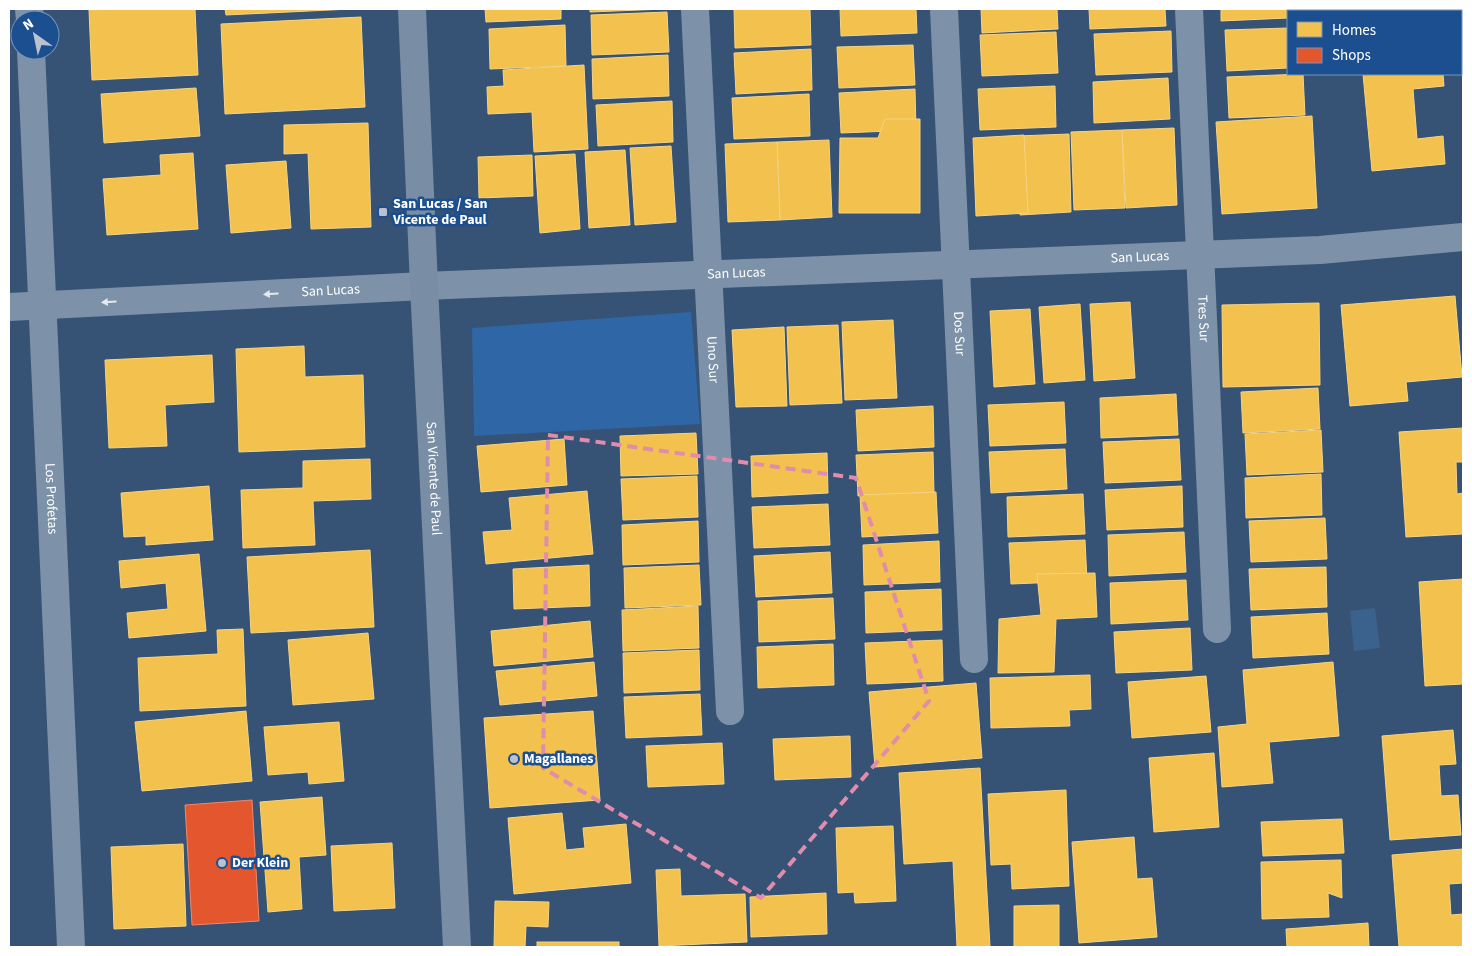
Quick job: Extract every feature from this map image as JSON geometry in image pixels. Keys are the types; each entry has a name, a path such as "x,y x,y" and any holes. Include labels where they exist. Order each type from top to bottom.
{"street":[{"name":"San Vicente de Paul","path":"412,9 457,947"},
{"name":"Uno Sur","path":"695,9 730,711"},
{"name":"Dos Sur","path":"944,9 974,659"},
{"name":"Tres Sur","path":"1189,9 1217,628"},
{"name":"Los Profetas","path":"31,60 71,947"},
{"name":"San Lucas","path":"9,307 424,286 1320,250 1463,237"}],"highlighted area":[{"path":"548,435 856,478 929,701 761,898 543,768"}],"shaded area":[{"path":"691,312 700,424 474,436 472,328"},
{"path":"1375,608 1380,648 1354,651 1350,611"}],"building: Homes":[{"path":"195,9 198,75 92,80 89,10"},
{"path":"225,9 351,9 226,15"},
{"path":"485,9 561,9 561,19 486,22"},
{"path":"590,9 665,9 590,12"},
{"path":"734,9 810,9 811,45 735,48"},
{"path":"840,9 916,9 917,33 841,36"},
{"path":"981,9 1057,9 1058,29 982,33"},
{"path":"1089,9 1165,9 1166,26 1090,29"},
{"path":"1221,9 1297,9 1287,10 1287,18 1221,21"},
{"path":"1360,9 1434,9 1434,10"},
{"path":"667,12 669,52 592,55 591,15"},
{"path":"361,17 365,107 225,114 221,24"},
{"path":"565,25 566,66 490,69 489,29"},
{"path":"1287,28 1287,68 1227,71 1225,30"},
{"path":"1171,31 1172,72 1096,75 1094,34"},
{"path":"1056,32 1058,73 982,76 980,35"},
{"path":"913,45 915,85 839,88 837,47"},
{"path":"811,49 812,90 736,94 734,53"},
{"path":"668,55 669,96 593,99 592,59"},
{"path":"584,65 588,149 534,152 532,112 488,114 487,87 504,86 503,70"},
{"path":"1303,75 1305,115 1229,118 1227,77"},
{"path":"1363,75 1443,75 1444,86 1413,89 1417,139 1443,136 1445,164 1372,171"},
{"path":"1168,78 1170,119 1094,123 1093,82"},
{"path":"1055,86 1056,127 980,130 978,89"},
{"path":"196,88 200,136 104,143 101,94"},
{"path":"915,89 916,130 841,133 839,93"},
{"path":"809,94 810,136 734,139 732,98"},
{"path":"672,101 673,142 598,146 596,105"},
{"path":"1312,116 1317,208 1222,214 1216,122"},
{"path":"885,119 920,119 920,213 839,213 840,138 878,138"},
{"path":"368,123 371,227 311,229 308,153 284,154 284,125"},
{"path":"1174,128 1177,205 1126,208 1122,130"},
{"path":"1122,130 1125,208 1074,210 1071,132"},
{"path":"1069,134 1071,212 1020,215 1017,136"},
{"path":"1024,135 1028,213 976,216 973,138"},
{"path":"829,140 832,217 780,220 777,142"},
{"path":"777,142 780,220 728,222 725,144"},
{"path":"671,146 676,222 635,225 630,148"},
{"path":"625,150 630,225 589,228 585,152"},
{"path":"193,153 198,229 107,235 103,179 161,175 160,155"},
{"path":"575,154 580,229 540,233 535,156"},
{"path":"532,155 533,196 479,198 478,157"},
{"path":"286,161 291,228 231,233 226,165"},
{"path":"1455,296 1462,377 1406,382 1408,401 1350,406 1341,305"},
{"path":"1130,302 1135,378 1094,381 1090,304"},
{"path":"1319,303 1320,385 1223,387 1222,305"},
{"path":"1080,304 1085,380 1044,383 1039,307"},
{"path":"1030,309 1035,384 994,387 990,311"},
{"path":"893,320 897,398 845,400 842,322"},
{"path":"838,325 842,403 790,405 787,327"},
{"path":"784,327 787,406 736,407 732,330"},
{"path":"304,346 305,377 363,375 365,447 239,452 236,349"},
{"path":"212,355 214,402 165,405 167,446 109,448 105,360"},
{"path":"1318,388 1320,429 1243,433 1241,392"},
{"path":"1176,394 1178,435 1101,438 1100,398"},
{"path":"1064,402 1066,443 990,446 988,405"},
{"path":"933,406 934,447 858,451 856,410"},
{"path":"1463,428 1463,462 1456,462 1457,494 1463,493 1463,534 1406,537 1399,432"},
{"path":"1321,430 1323,472 1247,475 1245,434"},
{"path":"696,433 698,474 621,476 620,436"},
{"path":"564,439 567,485 481,492 477,446"},
{"path":"1179,439 1181,480 1105,483 1103,442"},
{"path":"1065,449 1067,489 991,493 989,452"},
{"path":"933,452 934,493 858,496 856,455"},
{"path":"827,453 828,493 752,497 751,456"},
{"path":"370,459 371,499 313,501 315,545 243,548 241,490 303,488 303,461"},
{"path":"1321,474 1322,515 1246,518 1245,478"},
{"path":"697,476 698,517 623,520 621,479"},
{"path":"209,486 213,540 146,545 146,536 124,537 121,493"},
{"path":"1182,486 1183,527 1107,530 1105,490"},
{"path":"587,491 593,554 486,564 483,532 512,530 509,498"},
{"path":"936,492 938,533 862,537 860,495"},
{"path":"1083,494 1085,534 1008,537 1007,497"},
{"path":"828,504 830,545 754,548 752,507"},
{"path":"1325,518 1327,559 1251,562 1249,521"},
{"path":"698,521 699,562 623,565 622,525"},
{"path":"1184,532 1186,572 1109,576 1108,535"},
{"path":"1085,540 1087,581 1011,584 1009,543"},
{"path":"939,541 940,582 864,585 863,545"},
{"path":"370,550 374,627 251,633 247,557"},
{"path":"830,552 832,593 756,597 754,556"},
{"path":"199,554 206,631 129,638 127,613 168,609 166,583 121,588 119,561"},
{"path":"589,565 590,606 514,609 513,569"},
{"path":"699,565 701,605 625,608 624,568"},
{"path":"1326,567 1327,607 1251,610 1249,569"},
{"path":"1095,573 1097,617 1056,619 1054,672 998,673 999,619 1041,615 1037,574"},
{"path":"1463,579 1463,684 1425,686 1419,582"},
{"path":"1186,580 1188,620 1111,624 1110,583"},
{"path":"941,589 942,630 866,633 865,592"},
{"path":"833,598 835,639 759,642 758,601"},
{"path":"698,606 699,648 623,651 622,610"},
{"path":"1327,613 1329,654 1253,658 1251,617"},
{"path":"590,621 593,657 494,666 491,631"},
{"path":"1190,628 1192,670 1116,673 1114,632"},
{"path":"243,629 246,706 140,711 138,658 218,654 217,630"},
{"path":"368,633 374,699 293,705 288,640"},
{"path":"942,640 943,681 867,684 865,643"},
{"path":"833,644 834,685 758,688 757,647"},
{"path":"699,650 700,690 624,693 623,653"},
{"path":"594,662 597,696 500,705 496,671"},
{"path":"1333,662 1339,736 1269,742 1273,783 1222,787 1218,727 1247,724 1243,670"},
{"path":"1090,675 1091,709 1069,710 1070,726 991,728 990,678"},
{"path":"1206,676 1211,732 1132,738 1128,682"},
{"path":"976,683 982,758 875,767 869,692"},
{"path":"700,694 702,735 626,738 624,697"},
{"path":"246,711 252,781 142,791 135,722"},
{"path":"593,711 600,800 490,808 484,718"},
{"path":"339,722 344,781 309,784 308,772 268,775 264,727"},
{"path":"1453,730 1456,764 1439,765 1441,796 1458,795 1461,835 1390,840 1382,736"},
{"path":"850,736 851,777 775,780 773,739"},
{"path":"722,743 724,784 648,787 646,746"},
{"path":"1214,753 1219,827 1154,832 1149,758"},
{"path":"980,768 990,947 957,947 953,861 904,864 899,773"},
{"path":"1066,790 1069,886 1012,889 1011,864 991,865 988,794"},
{"path":"322,797 326,855 299,857 302,909 268,912 260,802"},
{"path":"562,813 566,850 585,848 583,828 626,824 631,883 514,894 508,818"},
{"path":"1342,819 1344,853 1263,856 1261,822"},
{"path":"893,826 896,901 855,903 854,892 838,893 836,828"},
{"path":"1134,837 1137,879 1152,878 1157,937 1079,943 1072,842"},
{"path":"392,843 395,908 334,911 331,846"},
{"path":"183,844 186,926 114,929 111,847"},
{"path":"1463,849 1463,883 1449,884 1451,915 1463,914 1463,947 1399,947 1392,855"},
{"path":"1341,860 1342,898 1328,893 1329,917 1262,919 1261,862"},
{"path":"680,869 681,896 745,894 747,942 659,946 656,870"},
{"path":"826,893 827,934 751,937 750,897"},
{"path":"495,901 549,902 548,927 526,926 525,947 494,947"},
{"path":"1059,905 1059,947 1014,947 1014,906"},
{"path":"1368,923 1369,947 1287,947 1286,929"},
{"path":"537,942 619,942 619,947 537,947"}],"building: Shops":[{"name":"Der Klein","path":"252,800 259,921 192,925 185,805"}],"place":[{"name":"San Lucas / San Vicente de Paul","path":"383,212"},
{"name":"Magallanes","path":"514,759"},
{"name":"Der Klein","path":"222,863"}]}
